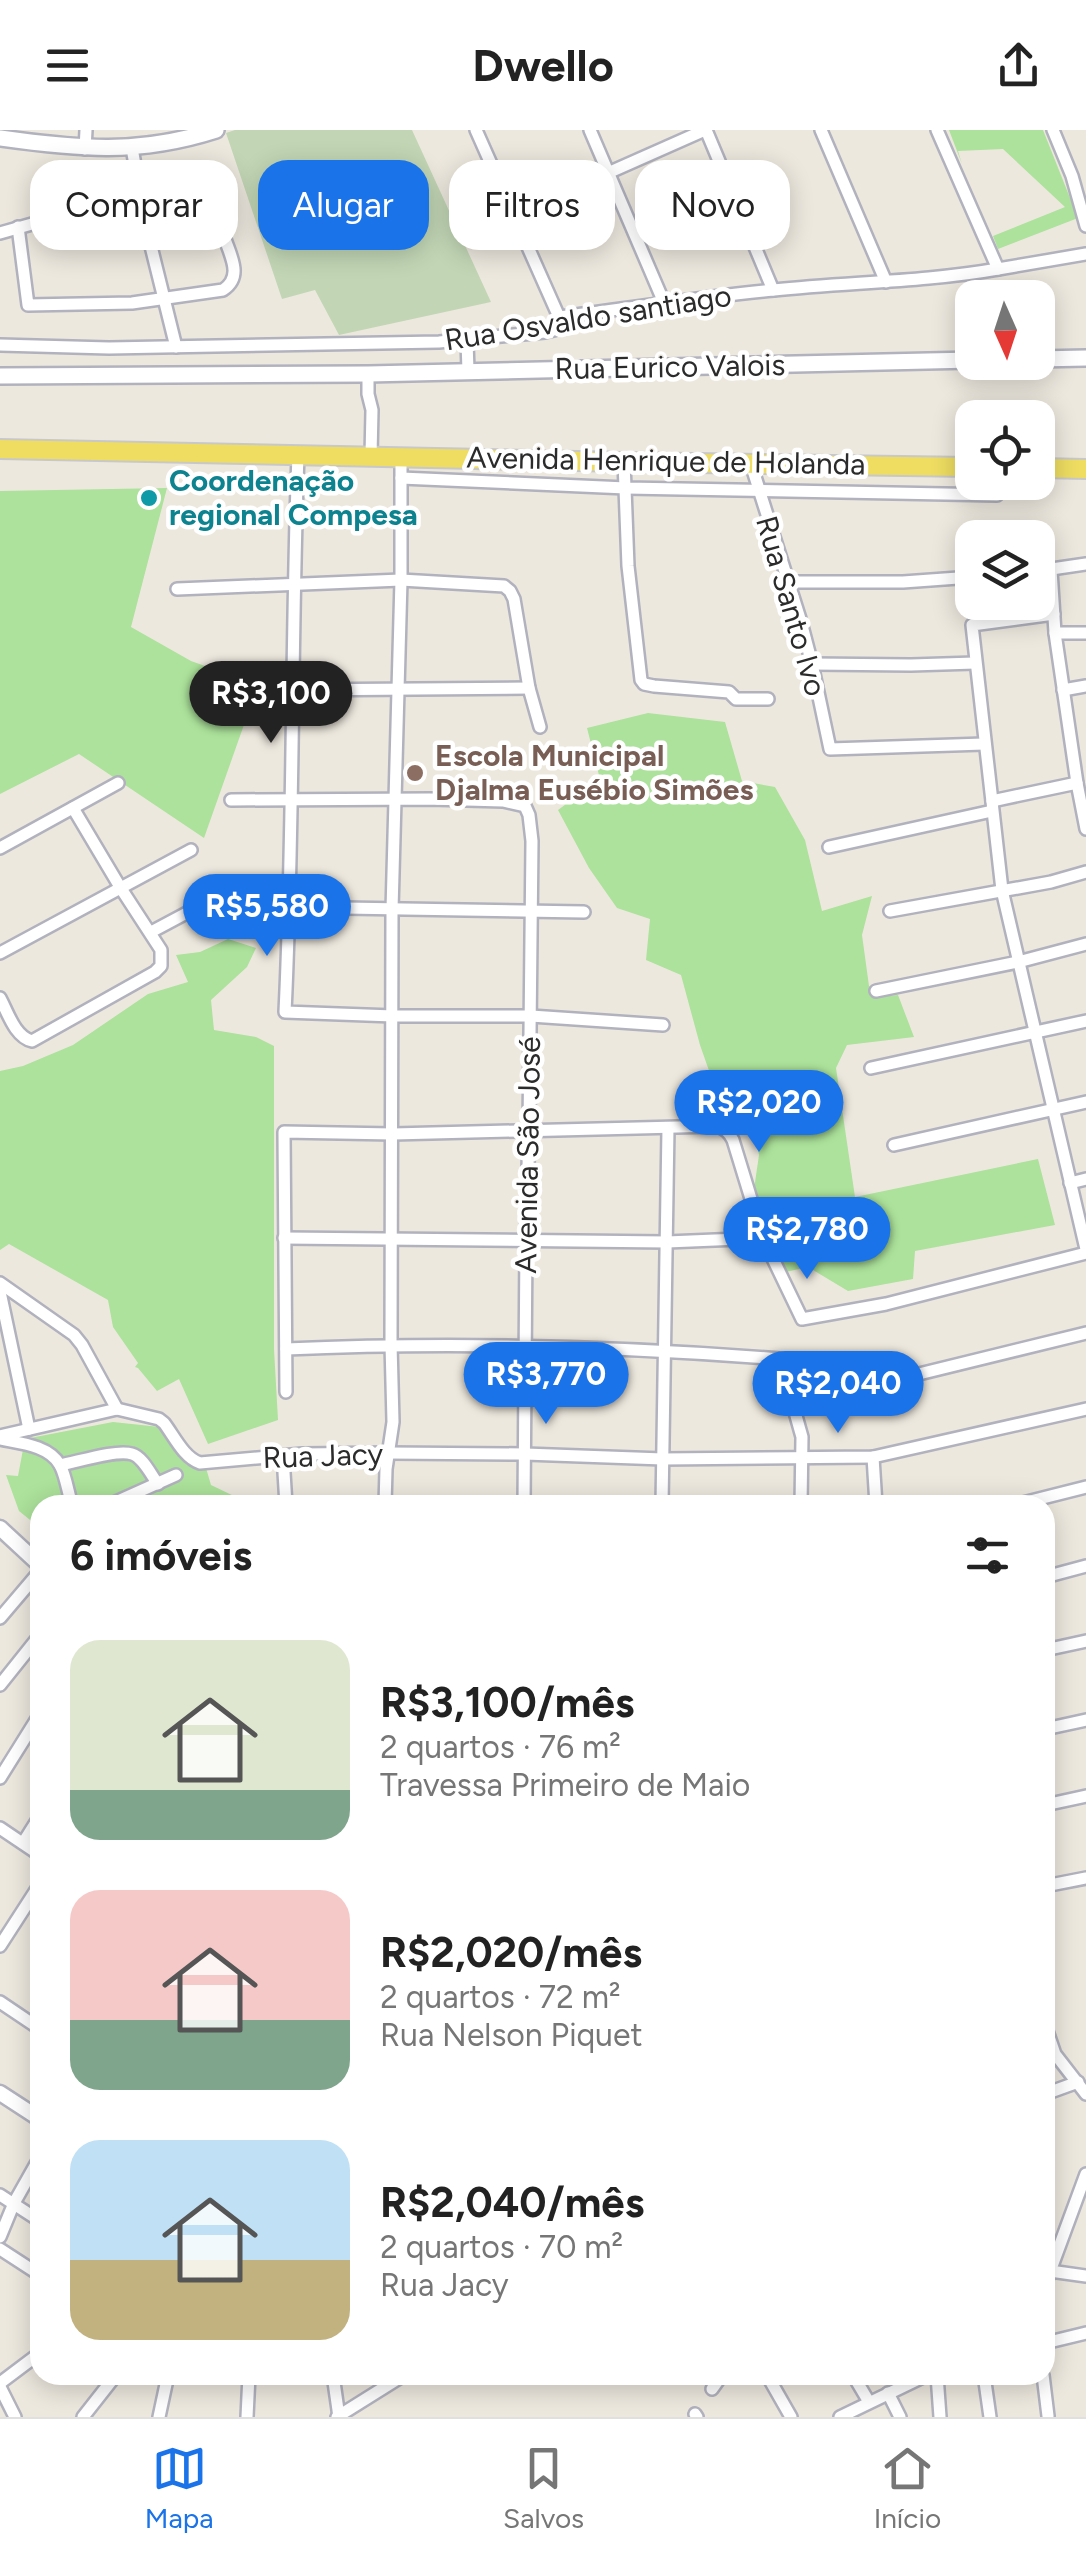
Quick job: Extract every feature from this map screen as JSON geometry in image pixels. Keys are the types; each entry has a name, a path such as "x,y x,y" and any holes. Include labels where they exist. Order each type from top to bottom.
{"main road":[{"path":"0,138 112,149 172,142 216,130"},
{"path":"1055,359 1086,358"},
{"name":"Rua Eurico Valois","path":"0,376 368,374 955,360"},
{"name":"Avenida Henrique de Holanda","path":"0,450 955,466"},
{"path":"1055,468 1086,469"}],"street":[{"path":"84,148 86,130"},
{"path":"476,130 489,160"},
{"path":"590,130 604,160"},
{"path":"615,169 705,130 774,290"},
{"path":"821,130 886,282"},
{"path":"937,130 998,270"},
{"path":"1053,130 1082,188 1086,226"},
{"path":"132,148 134,160"},
{"path":"615,186 665,305"},
{"path":"0,234 30,224"},
{"path":"18,227 28,306 132,303 224,290 230,286 235,272 228,250"},
{"path":"152,250 176,347"},
{"path":"529,250 560,318"},
{"name":"Rua Osvaldo santiago","path":"0,345 109,348 467,340 554,330 560,325 560,318 774,290 998,270 1086,254"},
{"path":"467,340 468,372"},
{"path":"368,374 372,410 370,456"},
{"path":"298,455 285,1012 531,1016 663,1026"},
{"path":"385,1495 393,1422 392,910 401,456"},
{"path":"624,462 628,566 644,684 728,692 736,699 768,699"},
{"name":"Rua Santo Ivo","path":"750,464 812,664 829,748 984,744"},
{"path":"401,478 626,488 955,495"},
{"path":"1055,568 1086,564"},
{"path":"789,582 955,579"},
{"path":"177,589 401,580 504,586 514,598 529,688 540,727"},
{"path":"286,1392 284,1132 722,1128 733,1140 762,1238 802,1319 859,1309 1086,1251 1002,890 972,624 1005,620"},
{"path":"1055,620 1076,783 1086,828"},
{"path":"1056,633 1086,633"},
{"path":"812,664 975,662"},
{"path":"1064,690 1086,686"},
{"path":"292,690 529,688"},
{"path":"1071,738 1086,742"},
{"path":"0,848 118,783"},
{"path":"829,847 1076,783"},
{"path":"231,800 394,799"},
{"name":"Avenida São José","path":"394,799 503,801 525,806 531,825 524,1495"},
{"path":"0,998 22,1038 32,1041 161,966 161,950 151,932 73,808"},
{"path":"0,954 191,850"},
{"path":"890,912 1086,872"},
{"path":"151,932 196,908 217,906 584,912"},
{"path":"876,991 1086,944"},
{"path":"871,1068 1086,1021"},
{"path":"894,1145 1086,1102"},
{"path":"662,1495 668,1128"},
{"path":"1070,1184 1086,1180"},
{"path":"284,1238 668,1242 762,1238"},
{"path":"0,1283 74,1336 117,1409 0,1437"},
{"path":"0,1292 28,1429"},
{"path":"870,1386 1086,1334"},
{"path":"286,1349 391,1344 664,1350 780,1359 799,1423 804,1456 802,1495"},
{"name":"Rua Jacy","path":"117,1409 159,1419 194,1462 389,1454 662,1459 873,1457 1086,1409"},
{"path":"0,1437 52,1456 60,1465 69,1495"},
{"path":"60,1465 132,1454 158,1484"},
{"path":"283,1456 285,1495"},
{"path":"873,1457 875,1495"},
{"path":"132,1495 176,1475"},
{"path":"1055,1495 1086,1487"},
{"path":"2,1534 30,1559"},
{"path":"1055,1574 1086,1566"},
{"path":"0,1618 30,1580"},
{"path":"1055,1648 1086,1641"},
{"path":"0,1685 30,1648"},
{"path":"1055,1728 1086,1720"},
{"path":"0,1778 30,1730"},
{"path":"1055,1803 1086,1796"},
{"path":"0,1828 30,1848"},
{"path":"23,1843 30,1832"},
{"path":"1055,1884 1086,1878"},
{"path":"0,1946 30,1900"},
{"path":"0,2002 30,2018"},
{"path":"1055,2057 1086,2094"},
{"path":"1055,2090 1078,2082"},
{"path":"0,2093 30,2112"},
{"path":"0,2237 30,2174"},
{"path":"1055,2262 1080,2210 1086,2174"},
{"path":"0,2194 30,2214"},
{"path":"0,2250 30,2269"},
{"path":"1055,2278 1086,2276"},
{"path":"1055,2341 1086,2333"},
{"path":"14,2417 0,2385 30,2361"},
{"path":"83,2417 108,2385"},
{"path":"159,2417 166,2385"},
{"path":"247,2417 249,2385"},
{"path":"333,2385 338,2417 388,2385"},
{"path":"712,2389 715,2385"},
{"path":"773,2385 792,2417"},
{"path":"859,2385 868,2402"},
{"path":"840,2417 906,2385"},
{"path":"938,2385 940,2417"},
{"path":"985,2385 990,2417"},
{"path":"1044,2385 1048,2416"},
{"path":"888,2394 900,2417"}],"green space":[{"path":"412,130 426,160 258,160 258,228 226,133"},
{"path":"949,130 1043,130 1078,218 998,249 993,236 1065,207 1003,149 958,151 962,164"},
{"path":"429,167 449,211 449,250 467,250 491,302 339,335 315,290 282,299 265,250 429,250"},
{"path":"167,488 131,627 191,661 258,685 204,838 79,754 0,794 0,491"},
{"path":"648,713 725,722 742,781 775,787 805,840 822,911 872,896 862,935 869,986 877,997 898,995 914,1037 847,1045 836,1068 855,1197 1038,1159 1055,1225 915,1251 913,1279 848,1291 808,1267 781,1273 753,1196 759,1155 753,1123 721,1105 681,975 646,960 650,919 617,908 589,868 558,810 600,779 587,728"},
{"path":"228,939 256,948 247,967 211,1000 214,1030 256,1037 274,1046 274,1349 278,1420 208,1444 179,1379 157,1391 135,1367 138,1363 113,1327 108,1300 9,1244 0,1250 0,1071 23,1066 73,1045 148,994 188,982 176,955 200,952"},
{"path":"113,1422 160,1427 187,1465 206,1468 211,1485 232,1495 30,1495 30,1520 19,1511 6,1475 18,1476 25,1439"}],"place":[{"name":"Coordenação regional Compesa","path":"149,498"},
{"name":"Escola Municipal Djalma Eusébio Simões","path":"415,773"}]}
